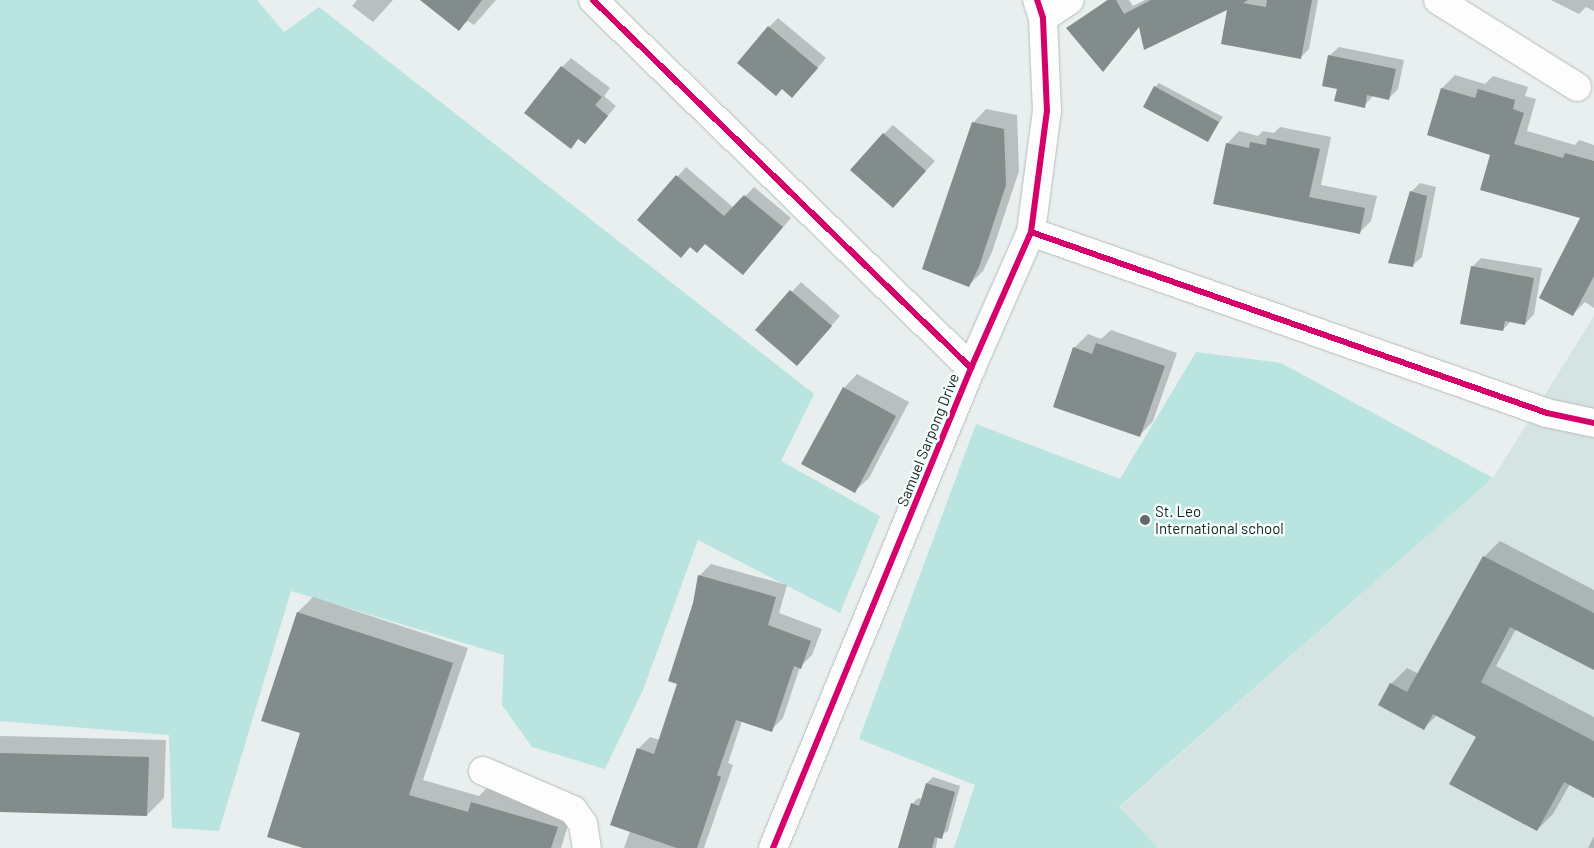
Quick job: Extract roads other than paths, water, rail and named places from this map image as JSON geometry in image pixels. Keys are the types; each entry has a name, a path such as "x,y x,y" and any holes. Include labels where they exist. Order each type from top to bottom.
{"street":[{"path":"593,0 971,368"},
{"path":"1040,9 1070,0"},
{"path":"1438,0 1578,87"},
{"name":"Samuel Sarpong Drive","path":"773,848 971,368 1031,232 1047,111 1040,9"},
{"path":"1031,232 1546,412 1594,423"},
{"path":"482,771 573,810 583,824 587,848"}],"place":[{"name":"St. Leo International school","path":"1145,520"}]}
